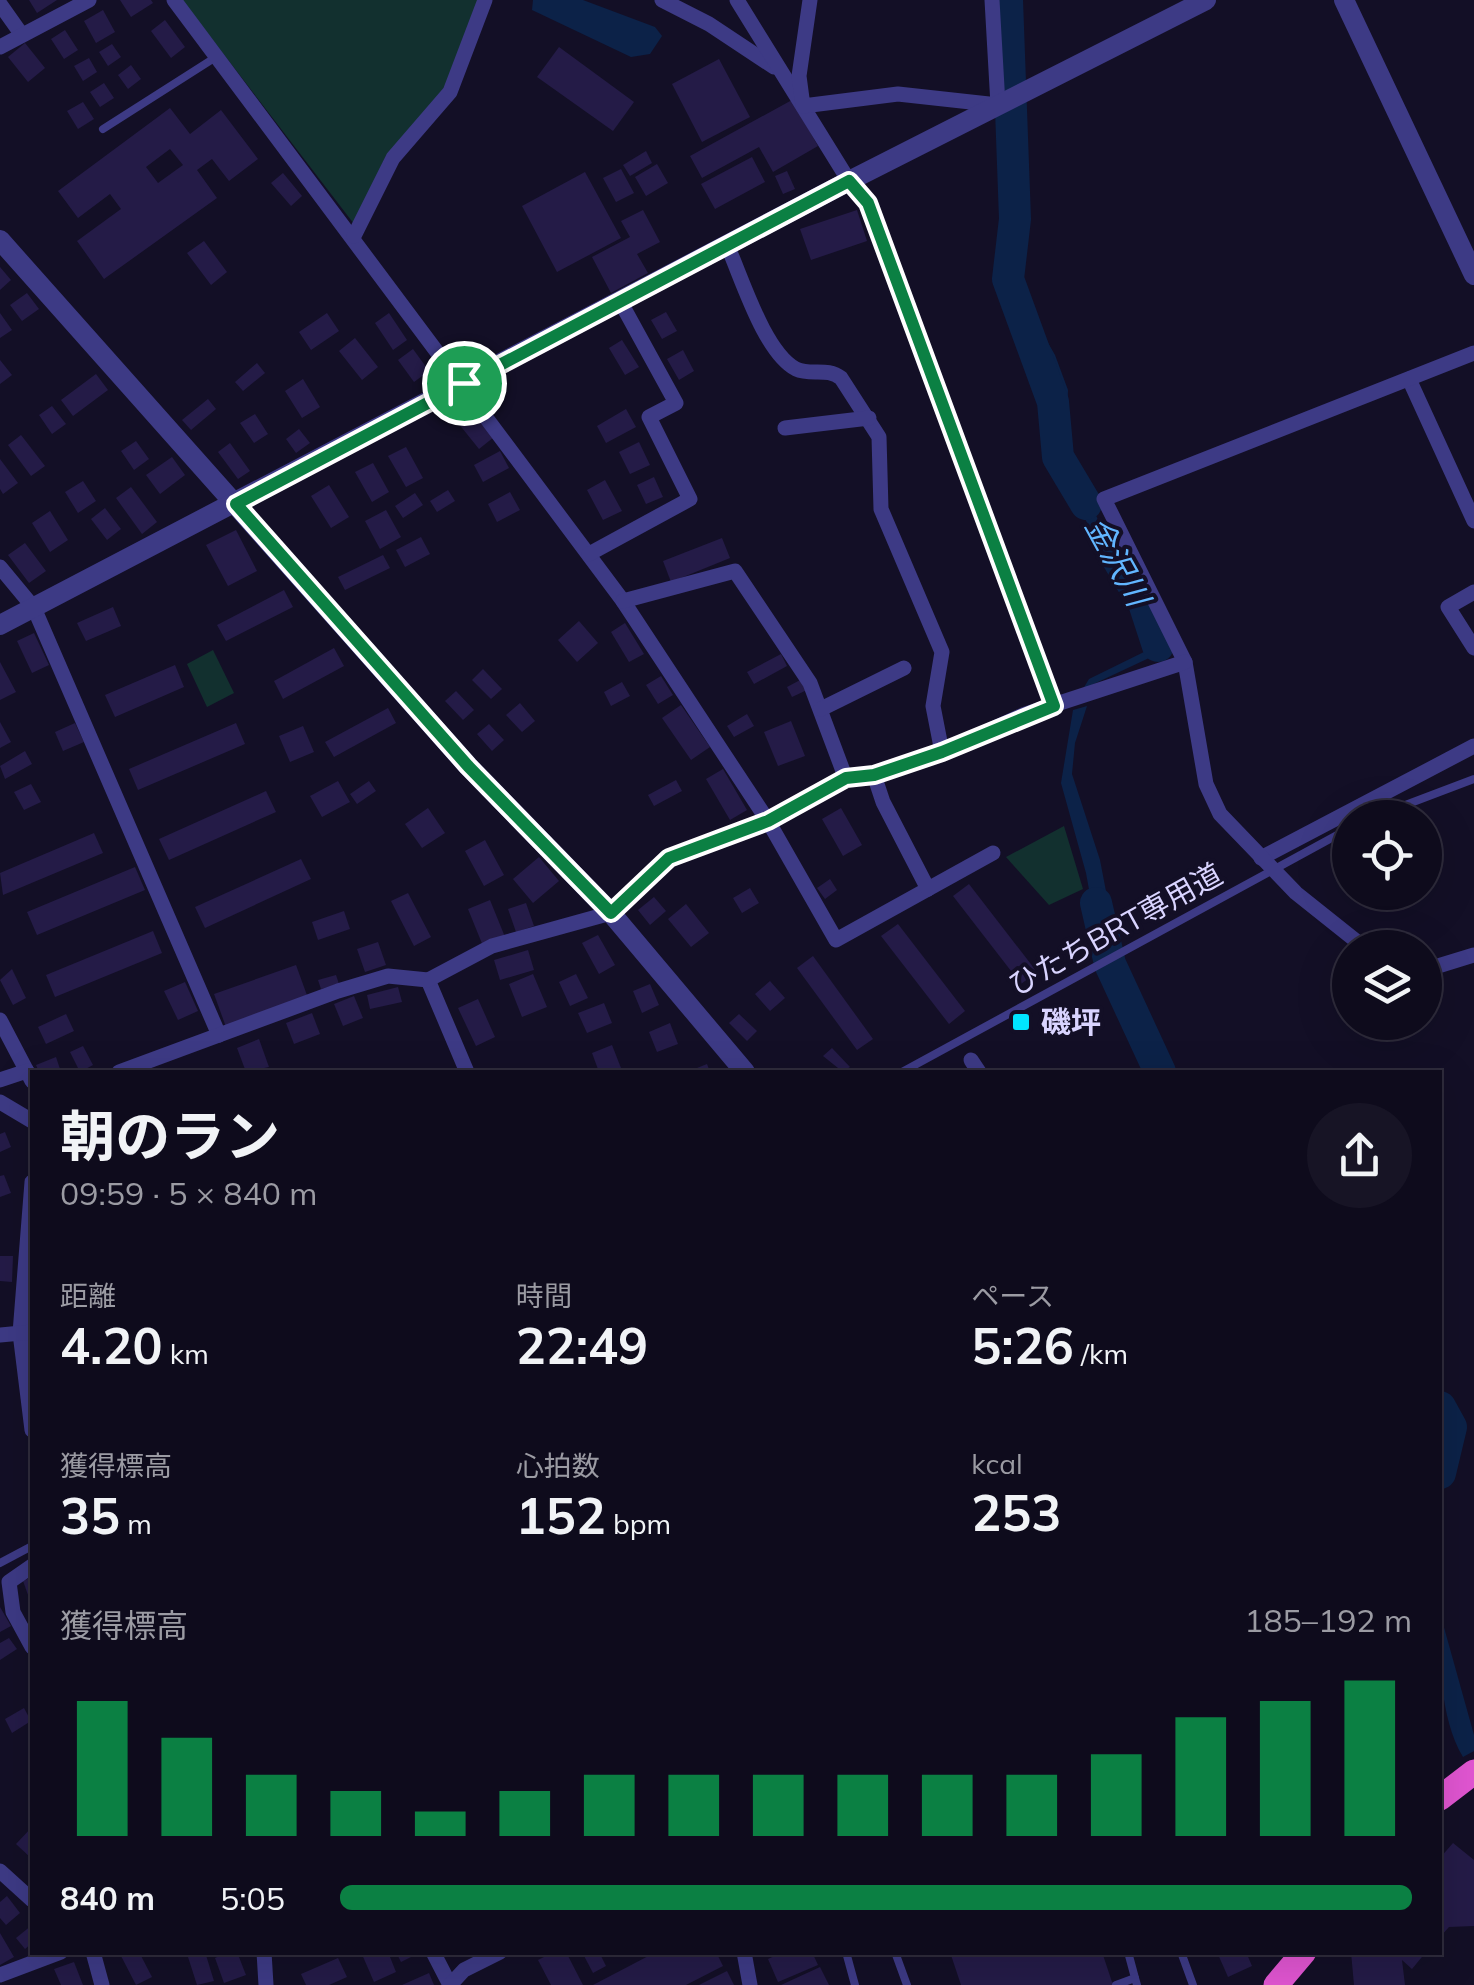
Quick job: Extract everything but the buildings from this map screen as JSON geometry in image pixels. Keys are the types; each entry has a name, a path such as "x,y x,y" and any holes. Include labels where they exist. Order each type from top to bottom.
{"highway":[{"path":"1442,1796 1474,1772"},
{"path":"1276,1985 1301,1955"}],"street":[{"path":"0,47 89,0"},
{"path":"174,0 624,601 768,821 836,940 993,853"},
{"path":"354,236 392,158 450,92 484,0"},
{"path":"662,0 709,24 783,73"},
{"path":"737,0 849,181 868,203 1054,706"},
{"path":"803,106 799,76 810,0"},
{"path":"992,0 998,105"},
{"path":"0,625 849,181 1206,0"},
{"path":"1344,0 1474,275"},
{"path":"0,4 22,35"},
{"path":"803,106 898,94 998,105"},
{"path":"0,240 468,766 611,913 742,1070"},
{"path":"726,245 774,351 798,370 833,371 880,437 881,509 942,652 933,706 942,752"},
{"path":"588,554 690,499 650,417 676,403 620,301"},
{"path":"1339,930 1220,814 1206,784 1185,662 1104,500 1474,353"},
{"path":"1409,379 1474,521"},
{"path":"785,428 869,418"},
{"path":"0,567 34,608 219,1035"},
{"path":"624,601 735,571 784,642 822,708 846,778"},
{"path":"1474,592 1448,608 1474,648"},
{"path":"124,1070 388,976 428,980 492,946 611,913 669,858 768,821 846,778 874,775 942,752 1054,706 1185,662"},
{"path":"822,708 904,668"},
{"path":"1266,862 1474,746"},
{"path":"874,775 928,888"},
{"path":"1442,965 1474,955"},
{"path":"428,980 466,1070"},
{"path":"0,1020 30,1076 0,1080"},
{"path":"0,1102 30,1120"},
{"path":"30,1232 26,1332 30,1397"},
{"path":"0,1335 26,1332"},
{"path":"30,1567 9,1582 13,1612 30,1642"},
{"path":"0,1871 30,1898"},
{"path":"0,1974 53,1955"},
{"path":"94,1955 102,1985"},
{"path":"264,1955 266,1985"},
{"path":"435,1955 450,1985 464,1970 494,1955"},
{"path":"745,1955 750,1985"}],"lane":[{"path":"103,128 216,57"},
{"path":"1417,800 1474,778"},
{"name":"ひたちBRT専用道","path":"906,1070 1134,946 1266,862 1332,835"},
{"path":"0,1563 30,1547"},
{"path":"847,1955 856,1985"},
{"path":"896,1955 907,1985"},
{"path":"1116,1985 1136,1982 1129,1955"},
{"path":"1182,1955 1194,1985"}],"green space":[{"path":"182,0 480,0 446,91 386,156 354,224"},
{"path":"213,650 234,693 207,707 187,664"},
{"path":"1064,826 1083,889 1049,905 1006,857"}],"water":[{"path":"533,0 583,0 655,27 662,36 650,54 631,57 532,10"},
{"path":"1003,0 1013,0 1014,82 1004,84"},
{"path":"1018,107 1014,160 1017,192 1007,190 1004,147 1007,127"},
{"path":"1009,203 1019,205 1011,278 1055,355 1068,390 1066,442 1072,459 1054,464 1060,411 1055,390 1035,338 1002,286"},
{"path":"1072,463 1098,504 1094,512 1157,628 1164,651 1083,689 1089,679 1150,649 1151,639 1057,468"},
{"path":"1087,706 1075,743 1072,774 1100,860 1115,938 1100,950 1086,873 1061,783 1073,710"},
{"path":"1114,961 1166,1070 1153,1070 1105,966"},
{"path":"1442,1620 1474,1735 1474,1751 1463,1757 1445,1706"}],"waterway":[{"name":"金沢川","path":"1007,0 1015,219 1008,279 1053,402 1058,457 1086,504"},
{"name":"金沢川","path":"1113,551 1144,603 1158,646"},
{"name":"金沢川","path":"1096,903 1110,964 1159,1070"},
{"name":"金沢川","path":"1442,1411 1451,1427 1442,1465"}],"place":[{"name":"磯坪","path":"1021,1022"}],"route":[{"path":"849,181 868,203 1054,706 1023,715 942,752 874,775 846,778 768,821 669,858 611,913 468,766 236,504 464,383 849,181"}]}
